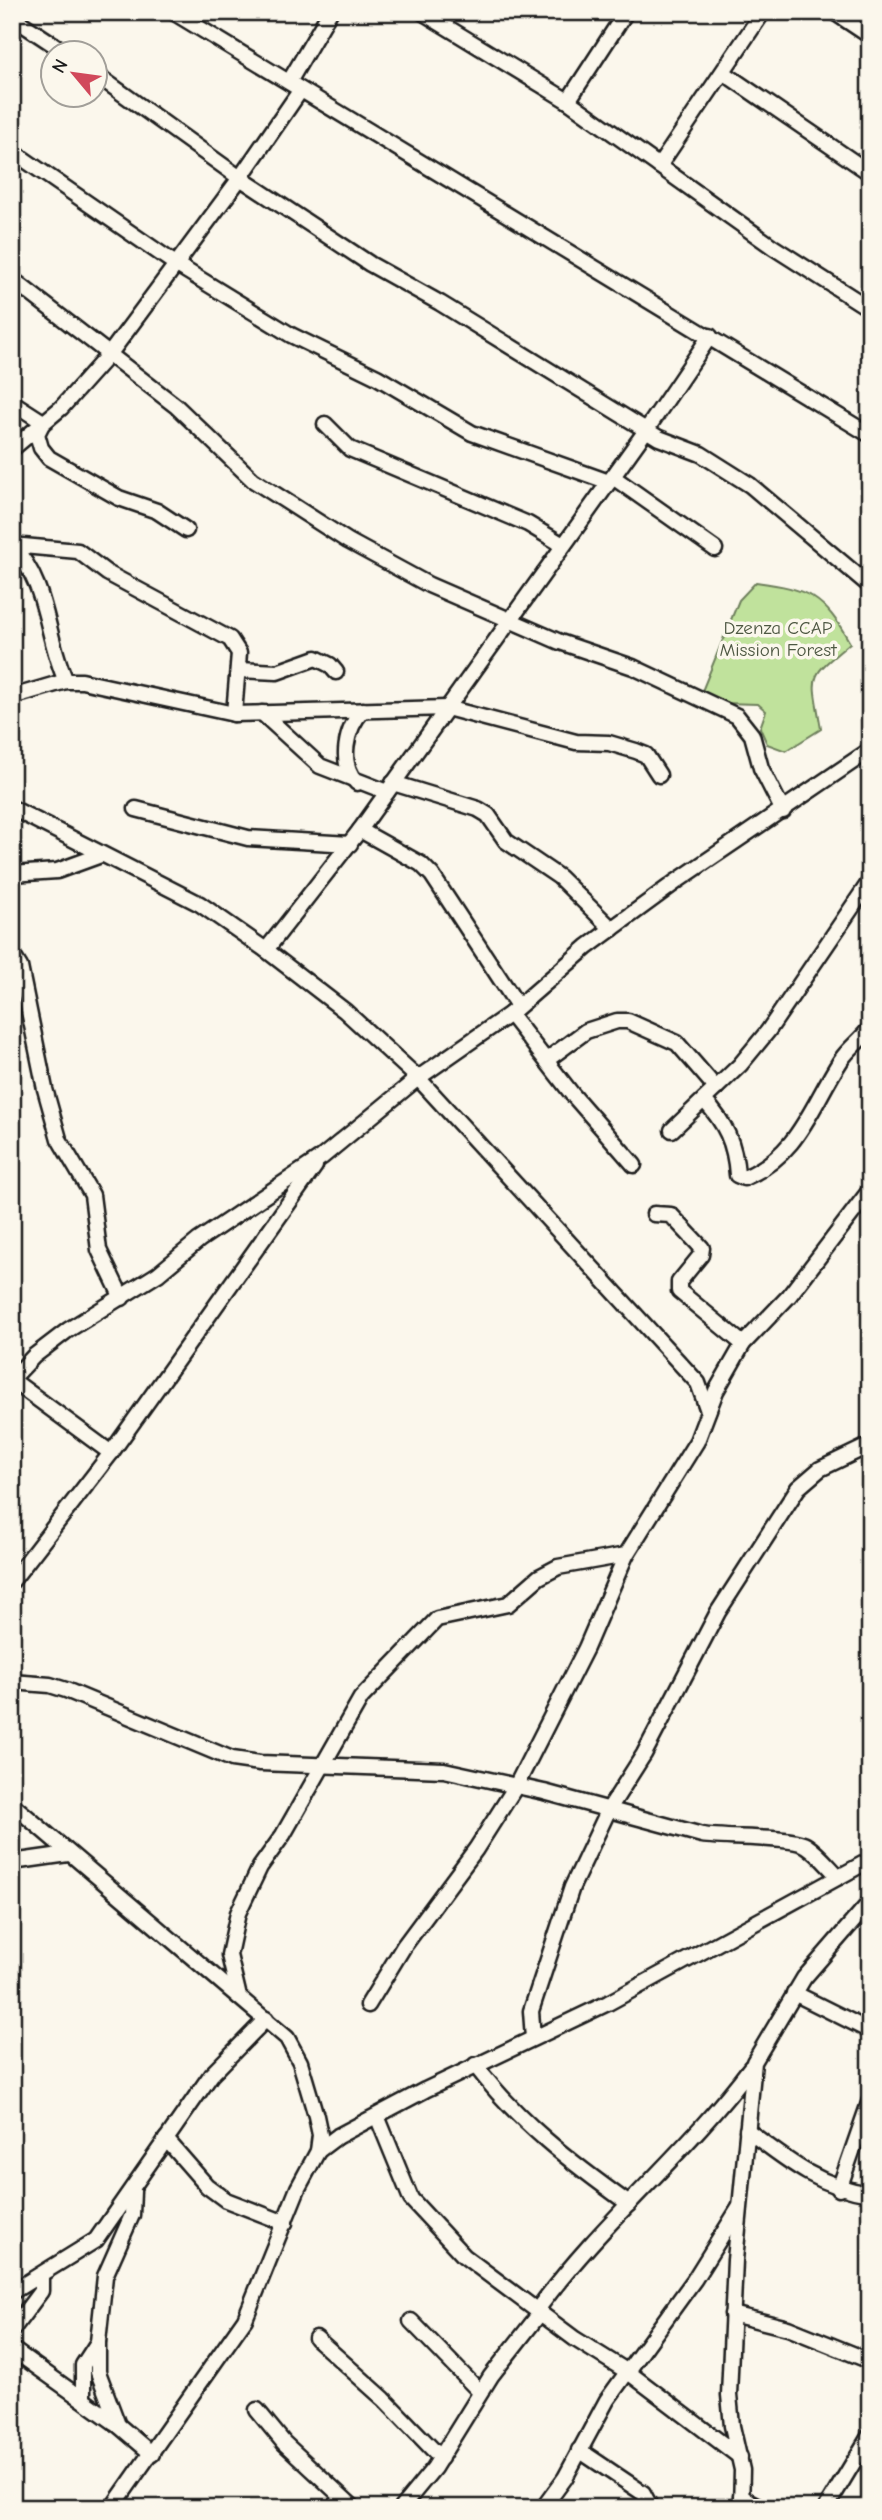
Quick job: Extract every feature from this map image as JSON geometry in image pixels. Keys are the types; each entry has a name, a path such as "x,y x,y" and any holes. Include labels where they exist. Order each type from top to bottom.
{"street":[{"path":"173,12 870,435"},
{"path":"12,449 61,408 111,352 240,178 294,86 330,12"},
{"path":"422,12 568,101 774,247 870,309"},
{"path":"568,101 625,12"},
{"path":"659,166 763,12"},
{"path":"834,12 870,36"},
{"path":"12,17 44,38"},
{"path":"724,73 870,173"},
{"path":"108,84 240,178 370,264 659,438 701,454 756,489 870,586"},
{"path":"12,152 177,264 291,335 377,377 465,429 611,480 715,549"},
{"path":"12,279 111,352 176,406 213,443 271,493 348,541 429,585 559,642 633,667 737,716 752,735 761,768 783,811"},
{"path":"266,950 350,844 611,480 710,336"},
{"path":"12,402 43,422"},
{"path":"43,422 37,434 41,448 49,458 119,498 158,511 186,530"},
{"path":"325,424 350,449 528,524 563,545"},
{"path":"12,545 78,551 107,573 230,639 239,653 234,714"},
{"path":"12,545 35,574 50,623 54,655 66,681"},
{"path":"239,670 277,672 316,658 330,665 336,672"},
{"path":"12,697 66,681 82,681 234,714 447,708 576,742 609,743 636,751 646,755 659,775"},
{"path":"357,783 351,774 347,736 363,710"},
{"path":"262,713 320,766 357,783 478,808 488,815 506,841 559,877 588,902 612,929"},
{"path":"111,1453 12,1380 34,1356 68,1329 158,1274 198,1241 322,1157 418,1078 514,1010 612,929 706,860 783,811 870,750"},
{"path":"12,808 187,896 266,950 345,1012 418,1078 698,1383 708,1411"},
{"path":"136,809 248,838 350,844"},
{"path":"360,830 421,864 432,875 514,1010 572,1094 634,1165"},
{"path":"12,874 57,871 101,855"},
{"path":"671,1130 716,1088 768,1031 870,881"},
{"path":"12,954 20,967 45,1089 59,1139 92,1195 99,1250 122,1298"},
{"path":"548,1059 586,1031 617,1021 628,1021 677,1043 716,1088"},
{"path":"704,1100 727,1129 735,1149 737,1175 744,1178 761,1171 795,1141 841,1060 870,1028"},
{"path":"12,1581 111,1453 322,1157"},
{"path":"368,2005 404,1946 476,1849 516,1786 586,1648 626,1555 697,1441 708,1411 743,1344 789,1296 870,1190"},
{"path":"654,1214 671,1215 702,1248 701,1255 679,1282 679,1291 743,1344"},
{"path":"533,2038 531,2011 564,1906 609,1809 644,1754 718,1612 798,1488 820,1469 870,1445"},
{"path":"239,1998 229,1955 238,1913 260,1867 283,1836 361,1698 431,1623 449,1615 482,1612 508,1604 539,1577 558,1567 626,1555"},
{"path":"12,1682 50,1685 66,1690 232,1759 260,1763 424,1768 516,1786 725,1839 793,1840 807,1846 839,1877"},
{"path":"12,1804 287,2038 295,2049 320,2135 318,2151 245,2319 112,2508"},
{"path":"12,1862 68,1854"},
{"path":"318,2151 338,2136 475,2065 608,2003 870,1860"},
{"path":"401,2508 441,2458 480,2392 583,2249 668,2164 754,2062 794,1993 822,1955 870,1902"},
{"path":"794,1993 870,2031"},
{"path":"12,2292 96,2241 223,2060 265,2019"},
{"path":"754,2062 732,2314 729,2395 732,2426 740,2456 741,2502 762,2508"},
{"path":"475,2065 515,2113 576,2167 629,2204"},
{"path":"839,2189 870,2099"},
{"path":"377,2116 403,2184 416,2206 476,2266 575,2339 628,2372 740,2456"},
{"path":"747,2130 804,2172 839,2189 870,2194"},
{"path":"166,2139 207,2186 226,2200 285,2222"},
{"path":"118,2425 102,2387 98,2342 106,2276 113,2251 132,2215 133,2191"},
{"path":"543,2508 565,2478 607,2400 741,2206"},
{"path":"12,2330 41,2291 41,2276"},
{"path":"732,2314 788,2328 870,2361"},
{"path":"411,2321 480,2392"},
{"path":"316,2338 384,2399 441,2458"},
{"path":"60,2381 75,2374 98,2342"},
{"path":"12,2349 83,2396 152,2454"},
{"path":"83,2365 83,2396"},
{"path":"257,2410 284,2442 354,2508"},
{"path":"826,2508 870,2435"},
{"path":"579,2450 643,2493 651,2508"}],"green space":[{"name":"Dzenza CCAP Mission Forest","path":"756,582 789,588 813,598 832,615 850,643 826,664 816,679 821,729 786,751 767,744 760,728 766,711 758,704 723,703 702,691 739,600"}]}
